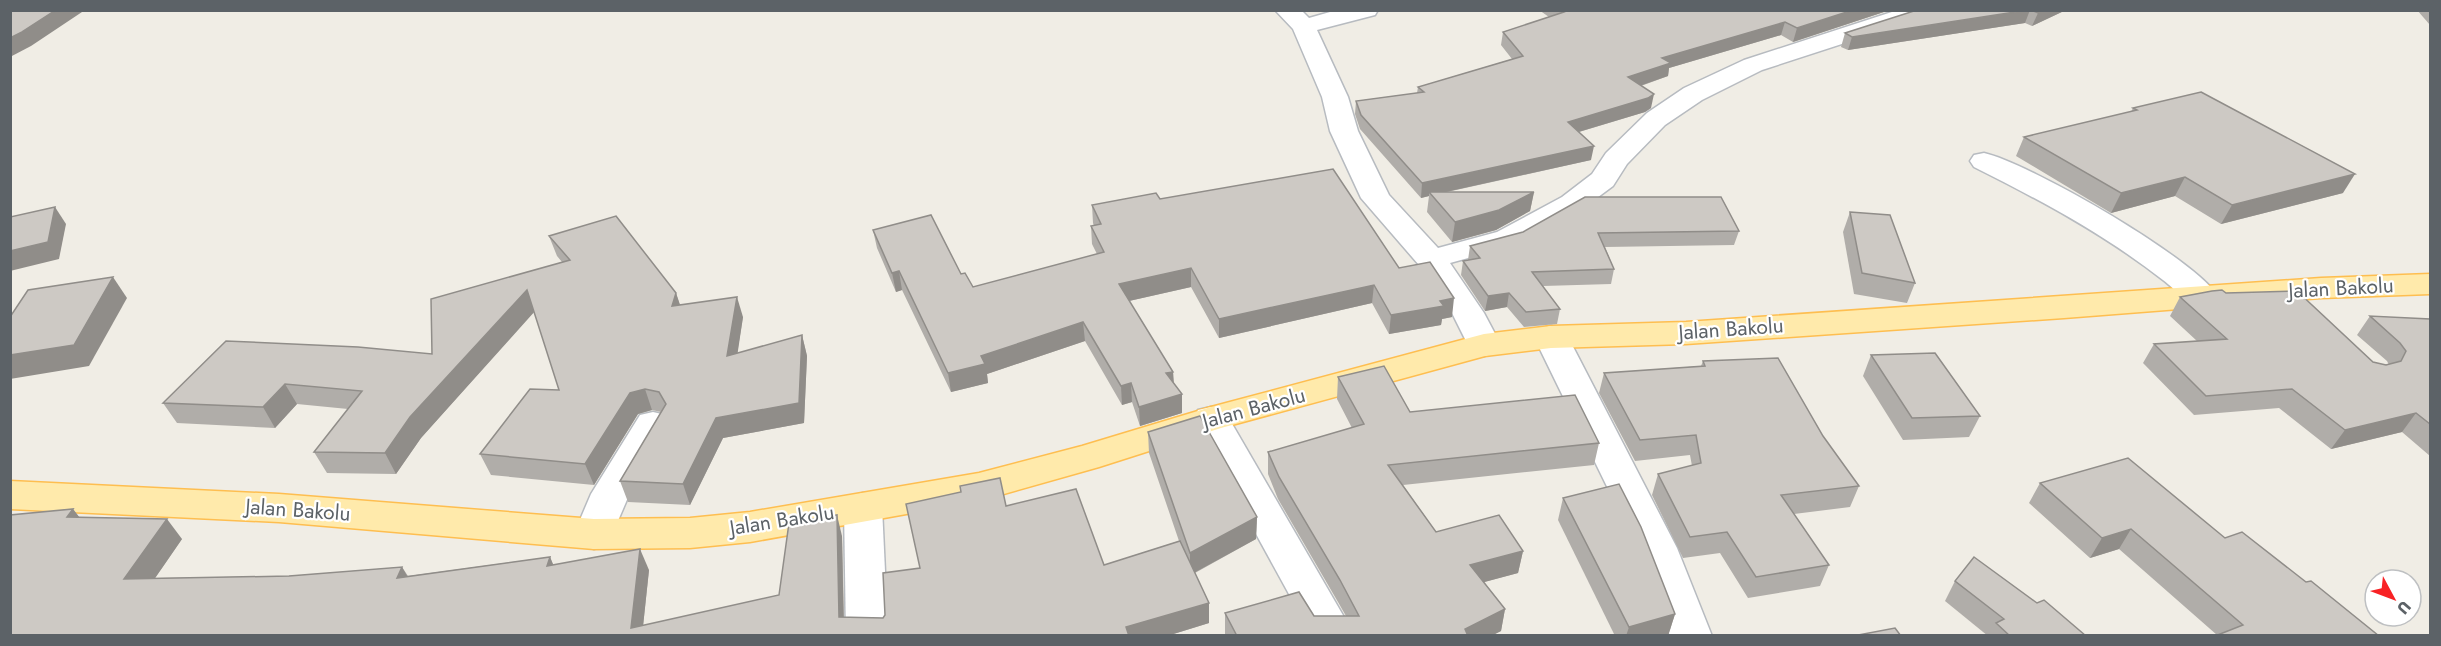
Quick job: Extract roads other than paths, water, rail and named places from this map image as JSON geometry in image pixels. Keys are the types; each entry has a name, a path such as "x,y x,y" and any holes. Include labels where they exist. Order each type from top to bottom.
{"main road":[{"name":"Jalan Bakolu","path":"10,495 291,508 602,515 690,533 750,527 979,487 1086,458 1211,419 1476,328 1551,337 1686,333 2064,308 2198,293 2430,285"}],"street":[{"path":"1367,10 1295,18 1335,97 1344,131 1376,198 1431,259 1476,328"},
{"path":"1431,259 1508,238 1572,203 1603,180 1617,159 1656,119 1693,94 1753,65 1923,10"},
{"path":"1984,161 2083,212 2169,268 2198,293"},
{"path":"2288,291 2313,315"},
{"path":"1551,337 1657,548 1691,636"},
{"path":"1211,419 1334,636"},
{"path":"602,515 653,424"},
{"path":"863,507 867,636"}]}
